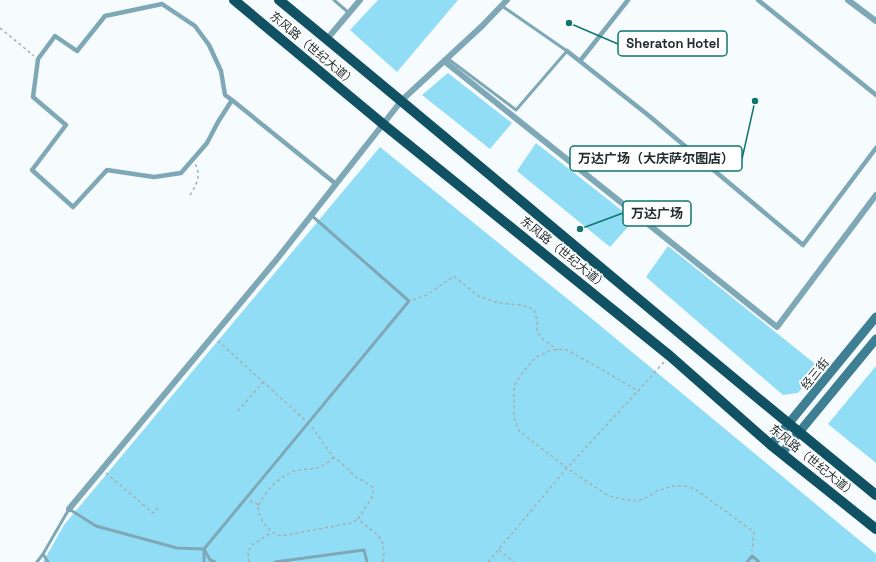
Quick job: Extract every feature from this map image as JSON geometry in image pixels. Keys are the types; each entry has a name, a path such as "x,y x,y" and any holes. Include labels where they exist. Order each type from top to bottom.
{"highway":[{"name":"东风路（世纪大道）","path":"234,0 383,124 670,356 771,445 876,529"},
{"name":"东风路（世纪大道）","path":"279,0 402,100 517,198 876,495"}],"main road":[{"name":"经三街","path":"771,445 876,317"},
{"name":"经三街","path":"782,453 876,339"}],"street":[{"path":"327,39 360,0"},
{"path":"69,509 277,259 402,100 482,26 507,0"},
{"path":"580,61 628,0"},
{"path":"758,0 876,95"},
{"path":"848,0 876,21"},
{"path":"232,100 218,122 208,143 181,173 154,177 107,170 74,207 32,170 66,125 33,97 38,59 56,36 77,51 105,16 162,4 195,26 209,45 221,71 225,95 232,100 336,184"},
{"path":"567,51 803,244 876,148"},
{"path":"445,60 777,327 876,195"}],"lane":[{"path":"334,0 349,13"},
{"path":"445,60 516,110 567,51 502,6"},
{"path":"204,562 204,549 409,301 311,215"},
{"path":"37,562 69,509 96,526 177,548 204,549"},
{"path":"204,549 210,560 215,562"},
{"path":"275,562 364,550 367,562"},
{"path":"43,554 48,562"},
{"path":"747,562 752,556 759,562"}],"path":[{"path":"0,28 38,59"},
{"path":"190,195 195,187 198,177 198,169 193,161"},
{"path":"409,301 425,296 454,276 478,296 499,303 521,305 534,309 537,320 537,332 544,340 558,350"},
{"path":"213,336 309,423 334,458 356,477 373,488 372,496 358,519 351,523 281,536 272,532 263,522 258,511 259,505 266,492 285,475 292,471 320,467 334,458"},
{"path":"638,391 564,349 552,350 536,357 523,372 514,386 514,418 519,431 567,468 607,495 620,499 637,501 648,497 657,491 673,486 685,486 695,489 754,532 752,556"},
{"path":"488,562 567,468 670,356"},
{"path":"238,411 263,382"},
{"path":"102,470 153,514 160,506"},
{"path":"246,499 259,505"},
{"path":"358,519 380,537 383,542 383,562"},
{"path":"249,562 248,552 252,545 272,532"},
{"path":"499,550 514,562"}],"shaded area":[{"path":"378,0 458,0 397,72 350,30"},
{"path":"448,73 512,123 490,149 422,95"},
{"path":"536,143 634,220 610,247 517,171"},
{"path":"380,147 591,318 876,554 876,562 43,562 64,525"},
{"path":"668,246 819,367 798,393 783,395 646,277"},
{"path":"876,366 876,463 828,424"}],"place":[{"name":"Sheraton Hotel","path":"569,23"},
{"name":"万达广场（大庆萨尔图店）","path":"755,101"},
{"name":"万达广场","path":"580,229"}]}
